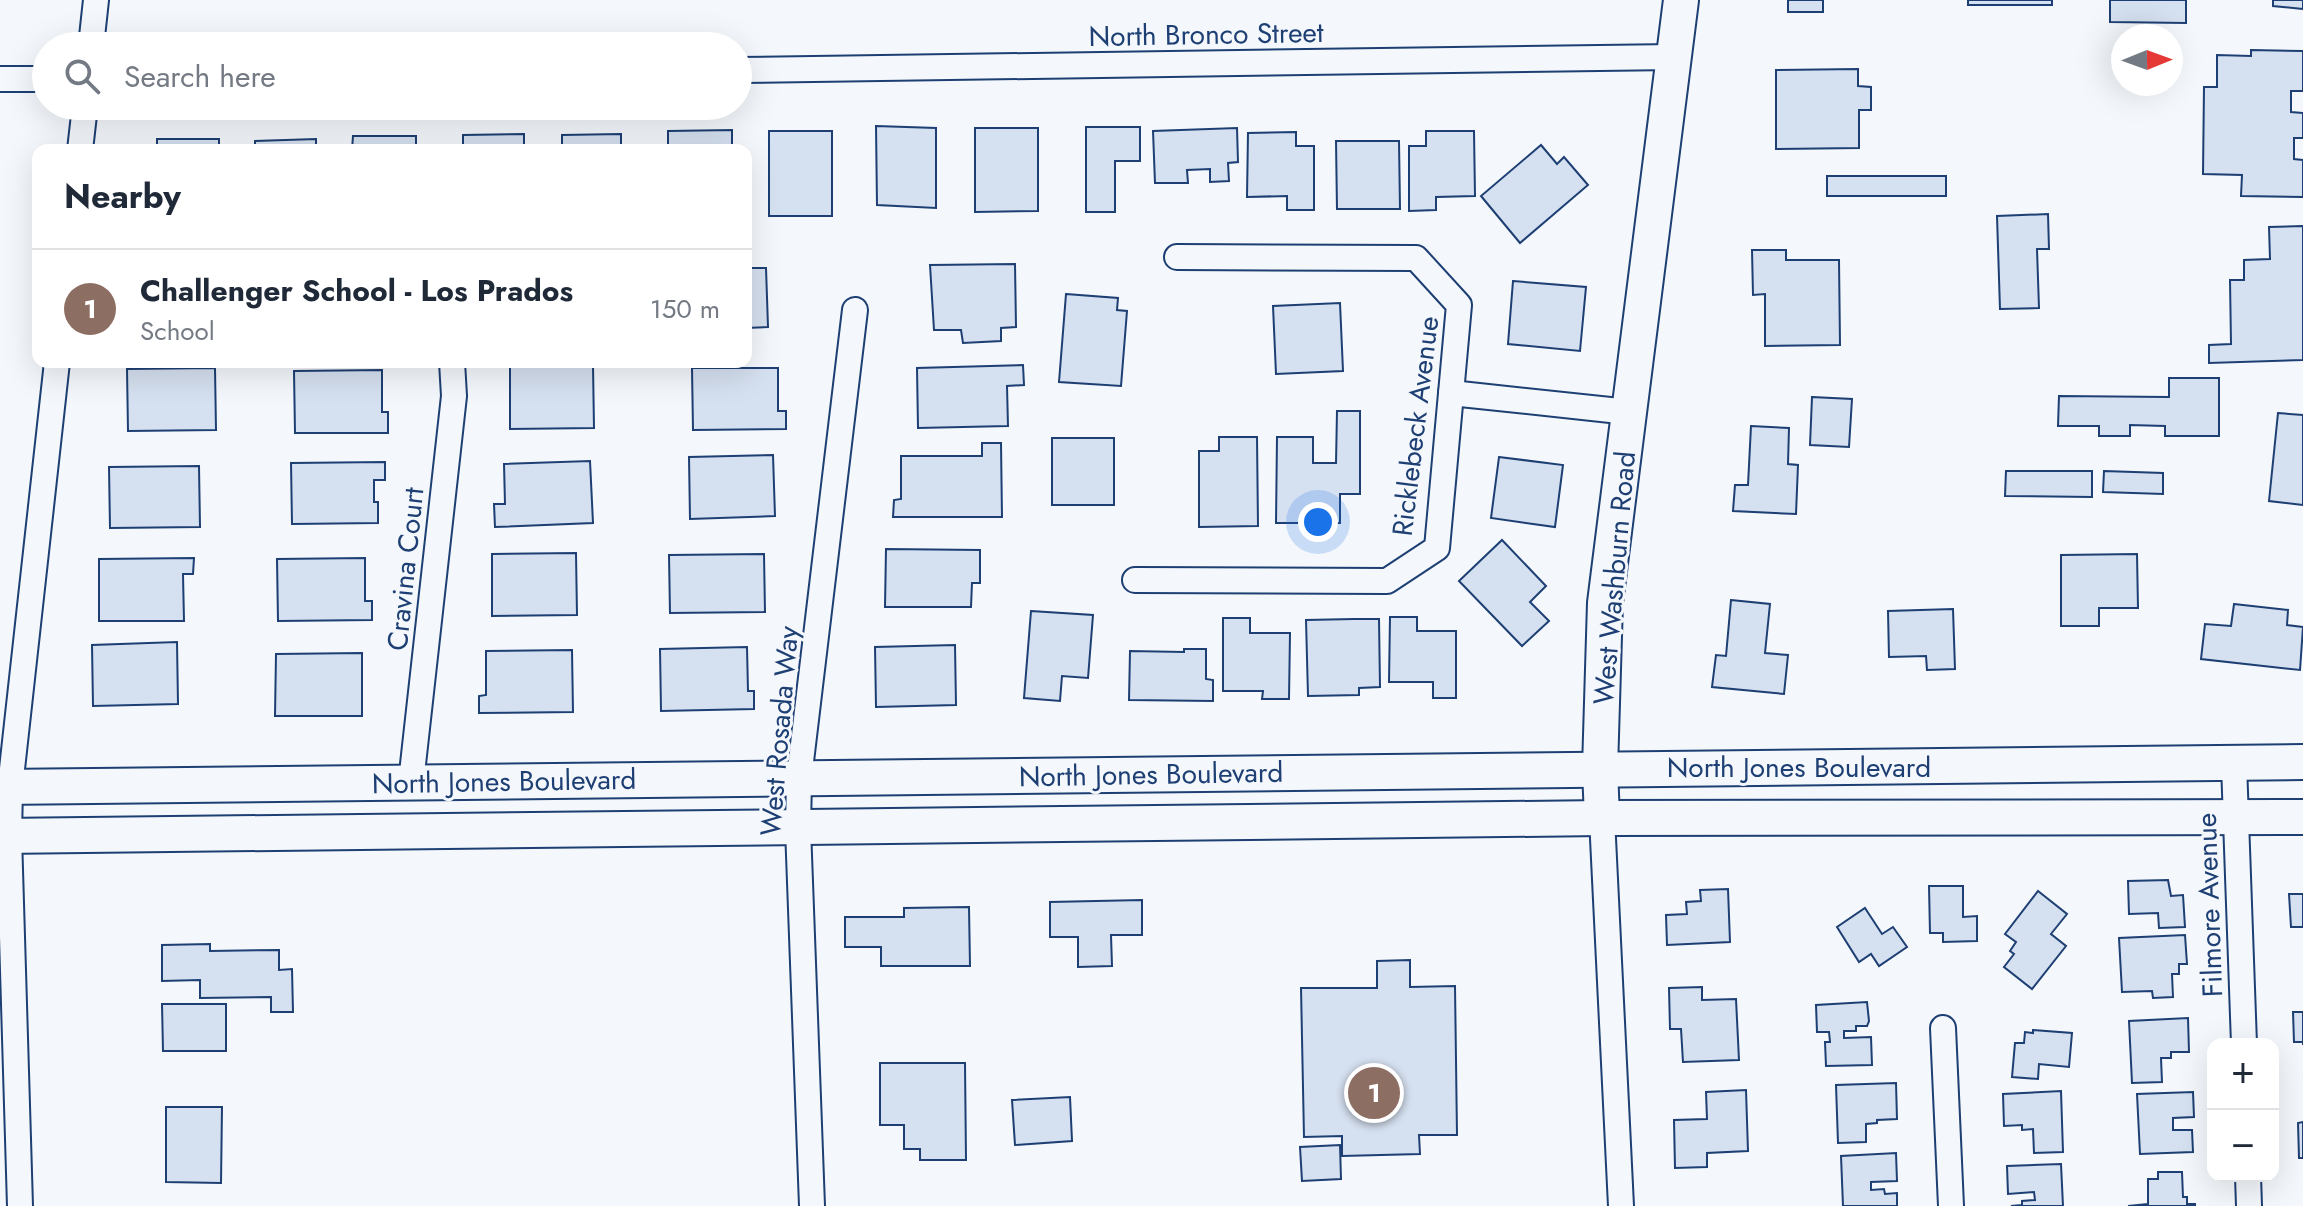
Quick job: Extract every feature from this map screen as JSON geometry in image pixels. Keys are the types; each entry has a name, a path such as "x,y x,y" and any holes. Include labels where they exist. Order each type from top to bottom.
{"main road":[{"name":"West Washburn Road","path":"1602,818 1600,769 1605,603 1681,0"},
{"name":"North Jones Boulevard","path":"5,787 2303,762"},
{"name":"North Jones Boulevard","path":"4,836 1602,818 2303,817"}],"street":[{"path":"93,32 96,0"},
{"name":"North Bronco Street","path":"752,70 1674,57"},
{"path":"0,79 32,79"},
{"path":"81,144 83,120"},
{"name":"Ricklebeck Avenue","path":"1135,580 1387,581 1437,548 1459,305 1416,258 1177,257"},
{"name":"West Rosada Way","path":"812,1206 798,828 799,778 855,310"},
{"path":"20,1206 4,836 5,787 56,368"},
{"name":"Cravina Court","path":"411,782 454,396 452,368"},
{"path":"1451,393 1629,412"},
{"name":"Filmore Avenue","path":"2234,764 2244,1038"},
{"name":"West Washburn Road","path":"1602,818 1621,1206"},
{"path":"1943,1028 1951,1206"},
{"path":"2248,1182 2249,1206"}],"building":[{"path":"1788,0 1823,0 1823,12 1788,12"},
{"path":"1968,0 2052,0 2052,5 1968,5"},
{"path":"2110,0 2186,0 2186,23 2110,22"},
{"path":"2273,0 2303,0 2303,9 2273,6"},
{"path":"2251,50 2303,51 2303,91 2291,91 2291,112 2303,113 2303,138 2294,138 2294,159 2303,160 2303,197 2241,196 2242,175 2203,174 2204,87 2217,87 2217,55 2251,56"},
{"path":"1858,69 1858,86 1871,87 1871,110 1859,110 1859,148 1776,149 1776,70"},
{"path":"876,126 936,128 936,208 877,205"},
{"path":"1086,127 1140,127 1140,161 1115,161 1115,212 1086,212"},
{"path":"975,128 1038,128 1038,211 975,212"},
{"path":"1237,128 1238,162 1228,163 1229,181 1210,182 1210,169 1187,170 1188,183 1155,183 1153,131"},
{"path":"732,130 732,144 668,144 668,131"},
{"path":"769,131 832,131 832,216 769,216"},
{"path":"1426,131 1474,131 1475,196 1436,197 1436,210 1409,211 1409,146 1426,146"},
{"path":"1296,132 1296,146 1314,146 1314,210 1287,210 1287,196 1247,197 1248,133"},
{"path":"524,134 524,144 463,144 463,135"},
{"path":"621,134 621,144 562,144 562,135"},
{"path":"353,136 416,136 416,144 352,144"},
{"path":"157,139 219,139 219,144 157,144"},
{"path":"316,139 316,144 255,144 255,141"},
{"path":"1336,141 1399,141 1400,209 1337,209"},
{"path":"1541,145 1557,164 1564,157 1588,185 1520,243 1481,196"},
{"path":"1827,176 1946,176 1946,196 1827,196"},
{"path":"2048,214 2049,249 2037,249 2039,308 2000,309 1997,216"},
{"path":"2303,226 2303,360 2209,363 2209,345 2231,344 2230,280 2244,280 2244,260 2270,259 2269,227"},
{"path":"1752,250 1786,250 1786,260 1839,260 1840,345 1765,346 1765,294 1753,295"},
{"path":"1015,264 1016,327 1001,328 1001,341 963,343 961,330 934,330 930,265"},
{"path":"752,268 766,268 768,327 752,328"},
{"path":"1513,281 1586,287 1580,351 1508,344"},
{"path":"1066,294 1118,298 1117,310 1127,311 1121,386 1059,382"},
{"path":"1340,303 1343,371 1276,374 1273,306"},
{"path":"1023,365 1024,385 1007,386 1008,426 918,428 917,368"},
{"path":"215,368 216,430 128,431 127,369"},
{"path":"510,368 593,368 594,428 510,429"},
{"path":"692,368 778,368 778,411 786,411 786,429 693,430"},
{"path":"382,370 382,412 388,412 388,433 295,433 294,371"},
{"path":"2169,378 2219,378 2219,436 2165,436 2165,426 2130,425 2130,436 2099,436 2099,426 2058,426 2059,396 2169,397"},
{"path":"1812,397 1852,399 1849,447 1810,445"},
{"path":"1337,411 1360,411 1360,494 1340,494 1340,523 1276,523 1277,437 1313,437 1313,463 1336,463"},
{"path":"2278,413 2303,415 2303,505 2269,501"},
{"path":"1751,426 1789,428 1788,464 1798,465 1796,514 1733,511 1735,485 1748,485"},
{"path":"1219,437 1257,437 1258,526 1199,527 1199,451 1219,451"},
{"path":"1052,438 1114,438 1114,505 1052,505"},
{"path":"982,443 1001,443 1002,517 893,517 894,500 901,499 901,456 982,456"},
{"path":"773,455 775,516 690,519 689,457"},
{"path":"1499,457 1563,465 1555,527 1491,518"},
{"path":"590,461 593,523 495,527 494,504 505,504 504,464"},
{"path":"385,462 385,480 374,480 378,523 292,524 291,463"},
{"path":"199,466 200,527 110,528 109,467"},
{"path":"2006,471 2092,471 2092,497 2005,496"},
{"path":"2104,471 2163,473 2163,494 2103,492"},
{"path":"1502,540 1546,586 1530,602 1549,621 1522,646 1459,581"},
{"path":"886,549 980,550 980,583 972,583 971,607 885,607"},
{"path":"576,553 577,615 492,616 492,554"},
{"path":"764,554 765,612 670,613 669,555"},
{"path":"2137,554 2138,608 2099,608 2099,626 2061,626 2061,555"},
{"path":"194,558 193,574 183,574 184,621 99,621 99,559"},
{"path":"365,558 365,601 372,601 372,620 278,621 277,559"},
{"path":"1731,600 1770,604 1765,653 1788,655 1784,694 1712,687 1716,655 1726,656"},
{"path":"2234,604 2288,610 2287,625 2303,627 2300,670 2201,659 2205,624 2231,626"},
{"path":"1953,609 1955,669 1927,670 1926,656 1889,657 1888,611"},
{"path":"1031,611 1093,615 1088,678 1062,676 1060,701 1024,698"},
{"path":"1390,617 1417,617 1417,631 1456,631 1456,698 1433,698 1433,682 1389,682"},
{"path":"1223,618 1250,618 1250,633 1290,633 1289,699 1262,699 1263,691 1223,691"},
{"path":"1379,619 1380,687 1359,688 1359,695 1308,696 1306,620"},
{"path":"177,642 178,704 93,706 92,645"},
{"path":"955,645 956,705 876,707 875,647"},
{"path":"747,647 748,691 754,691 754,709 661,711 660,649"},
{"path":"1184,649 1206,649 1206,679 1213,680 1213,701 1129,700 1130,651 1184,652"},
{"path":"572,650 573,712 479,713 479,696 486,695 486,651"},
{"path":"362,653 362,716 275,716 276,654"},
{"path":"2168,880 2171,896 2183,895 2185,927 2159,928 2158,913 2129,914 2128,881"},
{"path":"1929,886 1963,886 1963,917 1977,916 1977,941 1943,942 1943,933 1930,933"},
{"path":"1728,889 1730,942 1667,945 1666,915 1687,914 1686,902 1701,901 1700,890"},
{"path":"2038,891 2067,914 2051,934 2066,946 2032,989 2004,967 2014,954 2010,951 2016,942 2005,934"},
{"path":"2289,894 2303,894 2303,927 2291,927"},
{"path":"1142,900 1142,935 1111,935 1112,966 1078,967 1078,937 1050,937 1050,902"},
{"path":"969,907 970,966 881,966 881,947 845,947 845,917 904,917 904,908"},
{"path":"1865,908 1882,934 1893,927 1907,947 1879,966 1871,954 1859,962 1837,927"},
{"path":"2185,935 2187,964 2179,964 2179,974 2172,974 2173,997 2153,998 2152,991 2122,992 2119,938"},
{"path":"210,944 210,951 279,950 279,970 292,969 293,1012 271,1012 271,997 200,998 200,980 162,981 162,945"},
{"path":"1410,960 1410,987 1455,986 1457,1135 1419,1135 1420,1154 1342,1156 1342,1136 1304,1137 1301,988 1377,988 1377,961"},
{"path":"1702,987 1702,1000 1736,999 1739,1060 1683,1062 1681,1029 1670,1029 1669,988"},
{"path":"1867,1002 1867,1026 1856,1026 1856,1031 1844,1031 1844,1038 1871,1037 1872,1065 1826,1066 1825,1042 1830,1042 1829,1032 1817,1032 1816,1005"},
{"path":"162,1004 226,1004 226,1051 163,1051"},
{"path":"2293,1012 2303,1012 2303,1042 2294,1042"},
{"path":"2188,1018 2189,1052 2171,1052 2171,1058 2161,1058 2162,1082 2132,1083 2129,1021"},
{"path":"2033,1030 2072,1033 2069,1067 2039,1064 2038,1079 2012,1077 2015,1043 2024,1043 2025,1032 2033,1033"},
{"path":"880,1063 965,1063 966,1160 920,1160 920,1149 904,1149 904,1125 880,1125"},
{"path":"1896,1083 1897,1119 1866,1124 1866,1142 1838,1143 1836,1085"},
{"path":"1746,1090 1748,1151 1707,1153 1707,1167 1675,1168 1674,1120 1707,1119 1706,1092"},
{"path":"2061,1091 2063,1152 2034,1153 2033,1129 2022,1130 2022,1125 2004,1126 2003,1094"},
{"path":"2193,1092 2194,1117 2173,1118 2173,1130 2192,1130 2193,1152 2140,1154 2137,1094"},
{"path":"1070,1097 1072,1141 1015,1145 1012,1100"},
{"path":"166,1107 222,1107 221,1183 166,1182"},
{"path":"2303,1122 2303,1158 2299,1158 2298,1123"},
{"path":"1340,1145 1341,1179 1302,1181 1300,1147"},
{"path":"1896,1153 1897,1181 1871,1182 1871,1190 1884,1189 1885,1194 1897,1193 1897,1206 1843,1206 1841,1156"},
{"path":"2061,1164 2063,1206 2011,1206 2035,1200 2034,1192 2008,1194 2007,1166"},
{"path":"2158,1172 2182,1172 2183,1197 2187,1197 2187,1204 2195,1206 2128,1206 2148,1204 2148,1179 2158,1179"}],"place":[{"name":"Challenger School - Los Prados","path":"1374,1093"}]}
